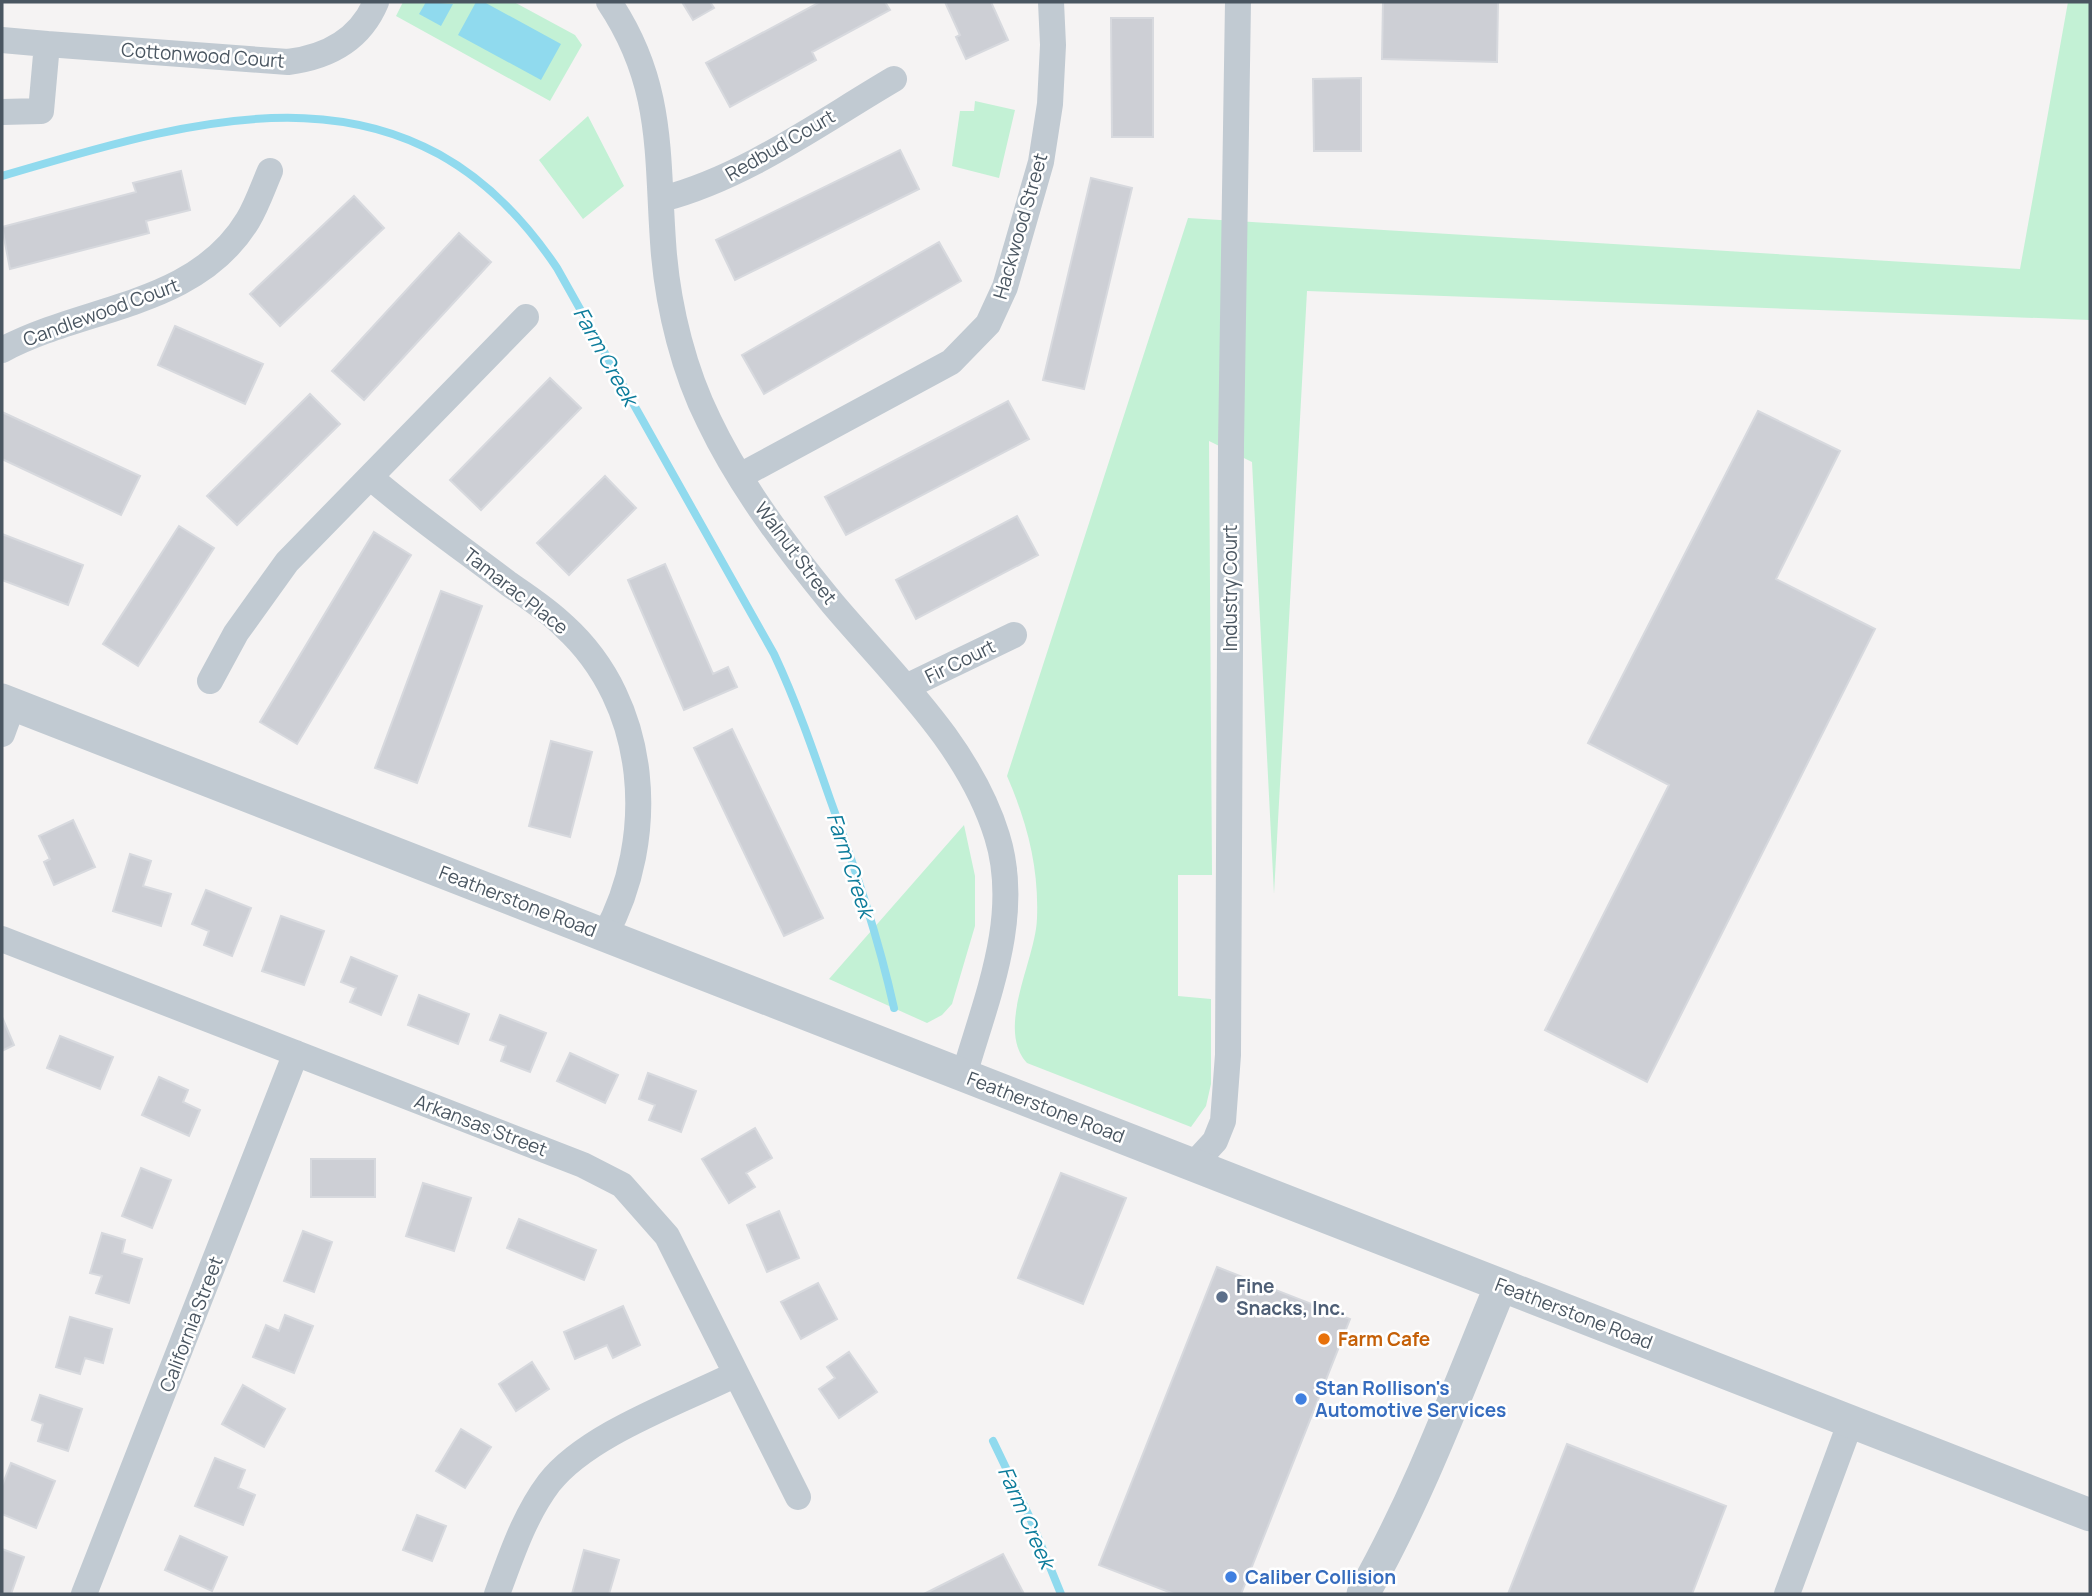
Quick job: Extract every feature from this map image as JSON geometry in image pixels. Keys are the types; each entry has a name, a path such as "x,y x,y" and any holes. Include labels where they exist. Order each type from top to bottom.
{"street":[{"name":"Cottonwood Court","path":"2,40 288,62 328,52 347,41 365,23 376,2"},
{"name":"Walnut Street","path":"609,2 635,47 649,90 660,144 666,268 673,312 688,368 709,421 740,476 789,548 832,603 906,687 968,769 986,802 1002,858 1005,913 1000,950 964,1075"},
{"name":"Hackwood Street","path":"740,476 951,362 988,324 1006,288 1041,162 1050,104 1053,45 1051,2"},
{"name":"Industry Court","path":"1194,1165 1215,1141 1223,1121 1228,1055 1231,445 1238,2"},
{"path":"2,112 41,111 47,44"},
{"name":"Redbud Court","path":"662,199 699,189 734,174 894,79"},
{"name":"Candlewood Court","path":"2,350 42,332 186,281 211,263 233,240 248,220 270,171"},
{"path":"210,681 260,596 287,562 526,317"},
{"name":"Tamarac Place","path":"370,477 565,626 603,674 623,714 634,749 639,789 639,828 633,868 621,907 606,935"},
{"name":"Fir Court","path":"906,687 1014,635"},
{"name":"Featherstone Road","path":"5,713 606,935 2090,1515"},
{"name":"Arkansas Street","path":"2,939 583,1165 622,1185 667,1236 798,1497"},
{"name":"California Street","path":"85,1594 296,1053"},
{"path":"1363,1594 1390,1546 1433,1453 1501,1284"},
{"path":"497,1594 538,1501 548,1484 572,1458 601,1440 736,1374"},
{"path":"1787,1594 1851,1422"}],"green space":[{"path":"403,2 514,2 575,35 582,45 550,101 396,16"},
{"path":"2068,2 2090,2 2090,320 1307,291 1274,894 1252,462 1209,441 1212,875 1178,875 1178,996 1211,999 1211,1084 1206,1106 1191,1127 1027,1063 1018,1048 1015,1031 1020,993 1035,935 1036,881 1026,828 1007,776 1188,218 2020,269"},
{"path":"975,101 1015,110 999,178 952,166 960,111 974,111"},
{"path":"588,116 624,186 583,219 539,160"},
{"path":"964,825 975,876 975,926 952,1004 942,1015 927,1023 829,979"}],"water":[{"path":"426,2 453,4 441,26 419,14"},
{"path":"476,2 484,2 561,44 541,80 458,35"}],"building":[{"path":"682,2 710,2 714,8 693,20"},
{"path":"820,2 885,2 890,10 812,52 816,60 730,107 706,63"},
{"path":"945,2 991,2 1008,40 966,59 956,37 960,35"},
{"path":"1383,2 1498,2 1497,62 1382,59"},
{"path":"1111,18 1153,18 1153,137 1112,137"},
{"path":"1361,78 1361,151 1314,151 1313,79"},
{"path":"900,150 919,189 735,280 716,240"},
{"path":"181,171 190,210 146,221 149,233 10,269 2,227 136,192 133,183"},
{"path":"1091,178 1132,188 1084,389 1043,380"},
{"path":"354,196 384,228 280,326 250,294"},
{"path":"459,233 491,262 364,400 332,371"},
{"path":"939,242 961,281 764,394 742,355"},
{"path":"175,326 263,364 245,404 158,365"},
{"path":"550,378 581,408 481,510 450,480"},
{"path":"310,394 340,424 237,525 207,496"},
{"path":"1008,401 1029,439 846,535 825,497"},
{"path":"1758,411 1840,451 1776,579 1875,629 1647,1082 1545,1030 1669,785 1588,743"},
{"path":"2,412 140,476 121,515 2,459"},
{"path":"605,476 636,508 569,575 537,543"},
{"path":"1017,516 1038,555 916,619 896,580"},
{"path":"179,526 214,548 138,666 103,644"},
{"path":"374,532 411,555 297,744 260,722"},
{"path":"2,534 83,565 68,605 2,580"},
{"path":"665,564 713,674 728,667 737,687 684,710 628,580"},
{"path":"441,591 482,606 417,783 375,768"},
{"path":"732,729 823,918 784,936 694,748"},
{"path":"551,741 592,752 570,837 529,826"},
{"path":"73,820 95,867 54,885 44,862 50,859 39,836"},
{"path":"130,854 151,861 143,886 171,894 161,926 113,911"},
{"path":"206,890 251,908 232,956 204,945 209,931 192,924"},
{"path":"281,916 324,931 304,985 262,971"},
{"path":"351,957 397,976 381,1015 350,1002 356,988 341,982"},
{"path":"419,995 469,1014 458,1044 408,1025"},
{"path":"500,1015 546,1033 530,1072 501,1061 506,1046 490,1040"},
{"path":"2,1017 14,1045 2,1051"},
{"path":"60,1036 113,1057 100,1089 47,1068"},
{"path":"570,1053 618,1075 605,1103 557,1081"},
{"path":"648,1073 696,1091 681,1132 649,1120 655,1105 639,1099"},
{"path":"159,1077 188,1090 183,1102 200,1110 189,1136 142,1115"},
{"path":"755,1128 772,1158 746,1173 755,1187 729,1203 702,1159"},
{"path":"311,1159 375,1159 375,1197 311,1197"},
{"path":"141,1168 171,1180 152,1228 122,1216"},
{"path":"1061,1173 1126,1198 1083,1304 1018,1278"},
{"path":"423,1183 471,1198 454,1251 406,1236"},
{"path":"779,1211 799,1258 767,1272 747,1225"},
{"path":"519,1219 596,1250 584,1280 507,1248"},
{"path":"303,1231 332,1242 314,1292 284,1281"},
{"path":"102,1233 125,1240 122,1253 142,1259 129,1303 96,1293 102,1276 90,1273"},
{"path":"1217,1267 1350,1319 1241,1594 1174,1594 1099,1565"},
{"path":"818,1283 837,1319 801,1339 781,1302"},
{"path":"623,1306 640,1345 613,1358 607,1345 575,1359 564,1332"},
{"path":"285,1315 313,1326 294,1373 253,1357 266,1325 279,1331"},
{"path":"70,1317 112,1329 103,1363 85,1358 80,1374 56,1367"},
{"path":"849,1352 877,1392 839,1418 819,1389 835,1378 827,1367"},
{"path":"532,1362 549,1389 516,1411 499,1384"},
{"path":"243,1385 285,1409 264,1447 222,1424"},
{"path":"40,1395 82,1409 68,1451 38,1441 43,1424 32,1420"},
{"path":"461,1429 491,1447 465,1488 436,1471"},
{"path":"1567,1444 1726,1506 1692,1594 1508,1594"},
{"path":"215,1458 245,1470 238,1488 255,1495 243,1525 195,1506"},
{"path":"11,1463 55,1481 36,1528 2,1514 2,1486"},
{"path":"417,1515 446,1526 432,1561 403,1550"},
{"path":"180,1536 227,1557 212,1591 165,1570"},
{"path":"2,1549 24,1557 11,1594 2,1594"},
{"path":"584,1550 619,1560 609,1594 572,1594"},
{"path":"1003,1554 1024,1594 924,1594"}],"waterway":[{"name":"Farm Creek","path":"2,176 156,134 231,121 304,118 373,128 439,154 500,200 557,268 774,654 804,726 848,851 873,928 894,1008"},
{"name":"Farm Creek","path":"993,1441 1030,1518 1061,1594"}],"place":[{"name":"Fine Snacks, Inc.","path":"1222,1297"},
{"name":"Farm Cafe","path":"1324,1339"},
{"name":"Stan Rollison's Automotive Services","path":"1301,1399"},
{"name":"Caliber Collision","path":"1231,1577"}]}
